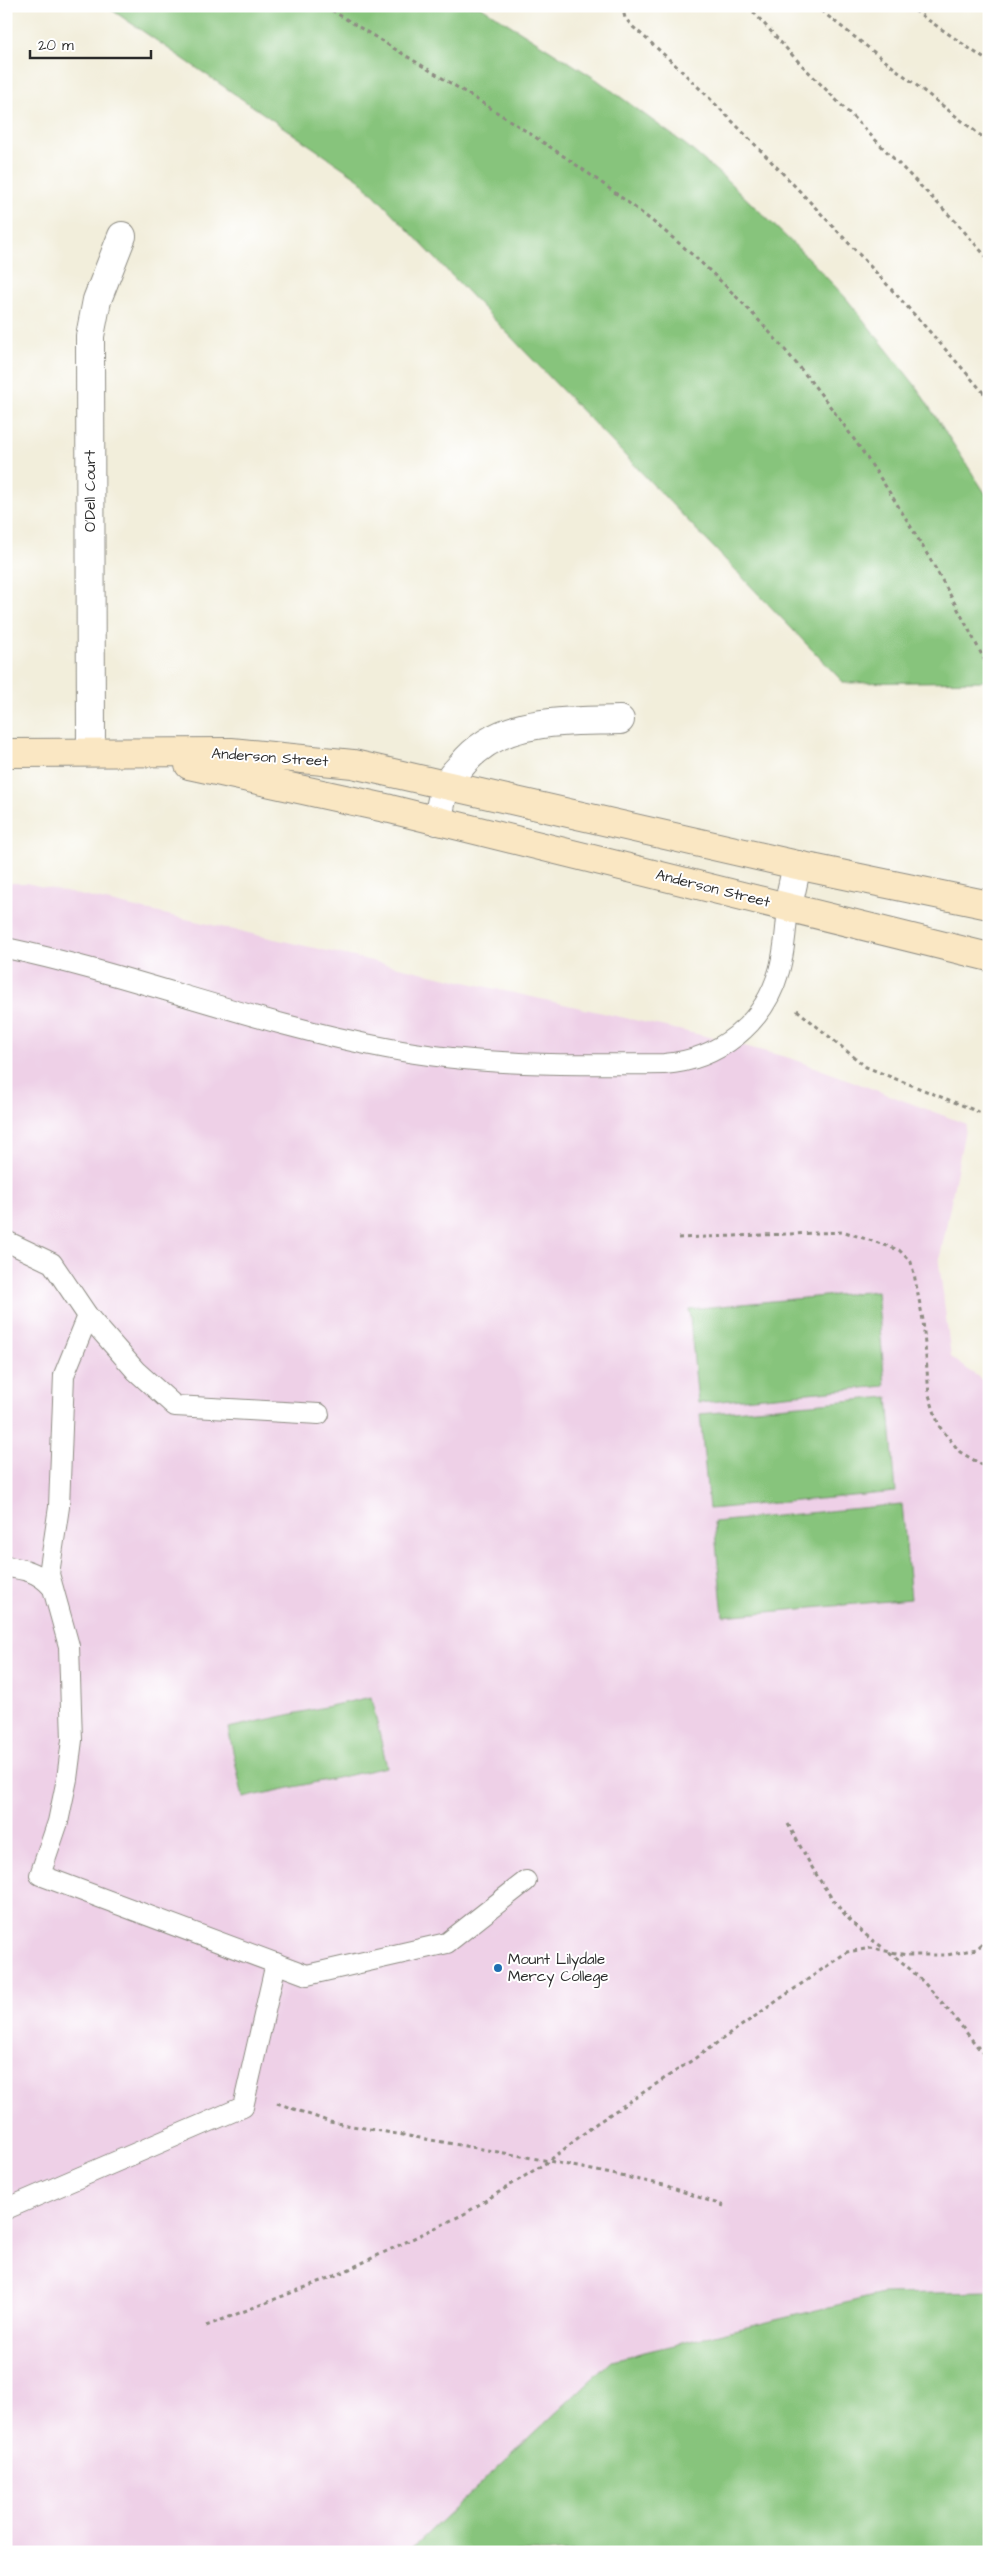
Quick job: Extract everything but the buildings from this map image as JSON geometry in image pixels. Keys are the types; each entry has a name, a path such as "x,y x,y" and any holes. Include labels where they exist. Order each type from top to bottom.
{"main road":[{"name":"Anderson Street","path":"91,752 204,767 438,821 989,957"},
{"name":"Anderson Street","path":"6,753 267,754 353,764 797,865 989,905"}],"street":[{"name":"O'Dell Court","path":"91,752 90,336 97,300 122,236"},
{"path":"438,821 447,784 471,753 508,730 555,722 620,720"},
{"path":"788,906 797,865"}],"lane":[{"path":"6,948 108,974 313,1032 386,1048 476,1062 621,1065 680,1063 713,1052 749,1026 764,1007 779,971 788,906"},
{"path":"6,1241 52,1264 88,1316 136,1371 176,1406 319,1414"},
{"path":"88,1316 64,1375 60,1481 49,1574 69,1646 72,1740 68,1779 58,1822 40,1875 307,1975 447,1943 526,1881"},
{"path":"6,1567 33,1572 41,1576 51,1586"},
{"path":"6,2209 243,2107 276,1963"}],"path":[{"path":"325,6 571,160 662,229 716,278 770,334 819,392 873,467 924,546 989,669"},
{"path":"622,6 626,18 633,27 698,85 863,258 989,399"},
{"path":"748,6 794,57 956,222 989,260"},
{"path":"815,6 989,142"},
{"path":"908,6 989,62"},
{"path":"772,990 866,1067 989,1116"},
{"path":"678,1238 845,1232 899,1250 910,1262 914,1274 923,1320 928,1395 938,1426 960,1452 989,1469"},
{"path":"788,1824 835,1904 865,1937 910,1968 929,1988 989,2061"},
{"path":"206,2326 337,2275 464,2214 549,2161 597,2123 691,2061 847,1952 862,1948 926,1956 977,1950 989,1937"},
{"path":"246,2092 330,2122 549,2161 664,2185 724,2206"}],"shaded area":[{"name":"Mount Lilydale Mercy College","path":"6,883 26,883 714,1038 793,1059 966,1124 939,1263 951,1357 989,1385 989,2552 6,2552"}],"green space":[{"path":"106,6 480,6 596,79 686,145 728,181 808,258 846,298 915,385 989,499 989,681 844,683 359,179"},
{"path":"877,1291 885,1386 698,1403 689,1309"},
{"path":"888,1397 896,1492 709,1509 700,1414"},
{"path":"902,1504 911,1599 723,1616 714,1522"},
{"path":"371,1697 387,1767 243,1798 228,1728"},
{"path":"989,2292 989,2552 408,2552 612,2360 882,2294"}],"place":[{"name":"Mount Lilydale Mercy College","path":"498,1968"}]}
